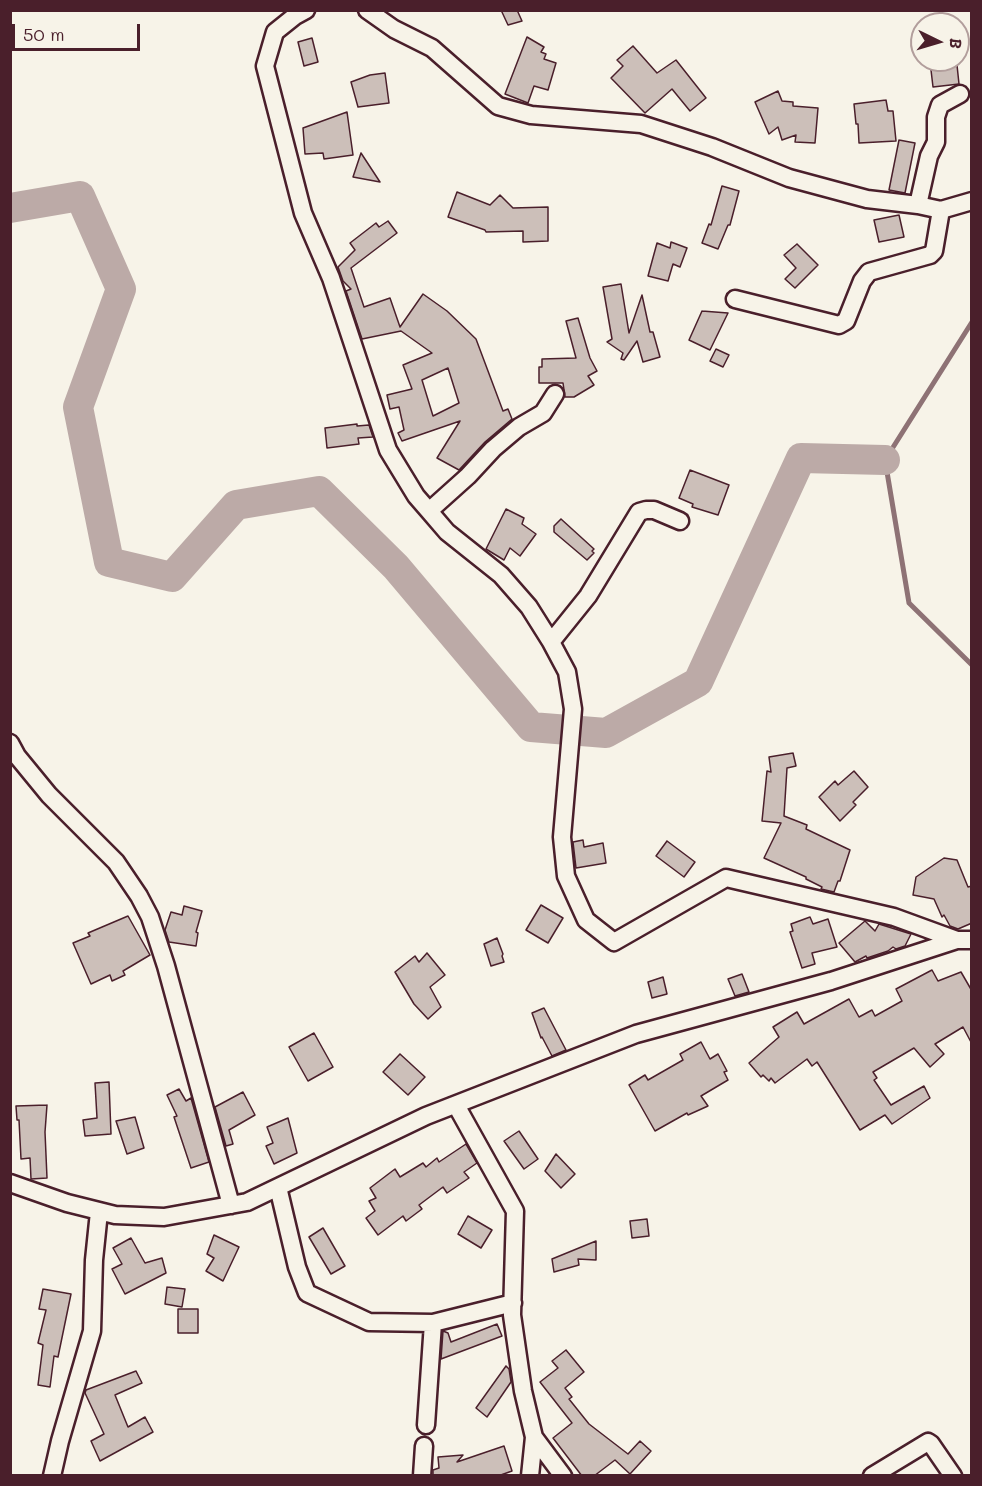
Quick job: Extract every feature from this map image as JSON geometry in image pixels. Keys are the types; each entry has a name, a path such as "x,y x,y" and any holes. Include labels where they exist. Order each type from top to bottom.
{"street":[{"path":"306,10 294,16 275,32 265,66 303,213 332,278 388,450 416,496 447,532 501,575 529,607 567,672 573,709 562,837 566,876 586,920 614,942 726,878 894,917 964,940"},
{"path":"367,10 394,29 432,48 498,106 531,115 641,124 712,147 789,178 867,199 941,210 972,201"},
{"path":"918,205 929,156 936,142 936,117 940,105 960,94"},
{"path":"735,299 839,325 846,321 868,272 930,255 934,250 941,210"},
{"path":"429,511 468,476 493,449 519,428 543,413 555,394"},
{"path":"551,642 588,596 639,512 654,510 680,521"},
{"path":"10,743 17,756 48,795 116,862 150,917 166,966 231,1205"},
{"path":"10,1183 67,1203 115,1215 164,1217 247,1202 426,1116 636,1034 831,981 964,940"},
{"path":"456,1105 515,1211 512,1314 523,1391 534,1437 530,1476"},
{"path":"278,1187 297,1267 307,1293 369,1322 433,1323 513,1303"},
{"path":"52,1476 92,1331 94,1260 99,1212"},
{"path":"426,1425 433,1323"},
{"path":"534,1437 564,1476"},
{"path":"872,1476 926,1442 931,1444 953,1476"},
{"path":"422,1476 424,1446"}],"building":[{"path":"501,10 517,10 522,21 508,25"},
{"path":"527,37 544,47 541,52 546,54 544,59 556,63 548,90 534,86 528,103 505,94"},
{"path":"312,38 318,62 304,66 298,42"},
{"path":"633,46 657,73 676,60 706,98 690,111 672,89 645,113 611,78 623,66 617,60"},
{"path":"931,72 958,72 959,84 933,87"},
{"path":"385,73 389,103 358,107 351,82 370,75"},
{"path":"778,91 782,101 793,102 793,106 818,108 815,143 795,142 796,135 782,140 778,127 769,134 755,102"},
{"path":"886,100 888,111 893,111 896,141 859,143 854,104"},
{"path":"347,112 353,155 324,159 323,153 305,154 303,128"},
{"path":"899,140 915,143 905,193 889,190"},
{"path":"361,153 380,182 353,177"},
{"path":"722,186 739,191 730,225 718,249 702,243 709,224 711,225"},
{"path":"457,192 490,205 500,195 513,208 548,207 548,241 523,242 523,231 486,232 448,217"},
{"path":"899,215 904,237 879,242 874,220"},
{"path":"388,221 397,233 351,268 364,307 390,298 400,327 423,294 447,311 476,339 503,411 508,409 512,419 485,442 459,470 437,458 460,421 402,441 398,433 404,430 399,407 390,409 387,395 412,389 403,365 432,353 401,331 362,339 346,291 351,289 343,281 338,267 355,250 350,243 376,223 379,227","holes":["448,368 459,403 433,416 422,380"]},
{"path":"671,242 687,248 680,267 673,264 668,281 648,276 657,243 670,248"},
{"path":"797,244 818,265 795,288 785,279 796,268 784,255"},
{"path":"621,284 629,333 642,295 650,332 653,332 660,357 643,362 637,341 624,360 621,359 623,353 607,342 612,339 603,287"},
{"path":"702,311 728,313 710,350 689,340"},
{"path":"578,318 590,358 597,371 588,376 594,385 574,397 565,397 563,383 539,383 539,367 542,367 542,359 576,358 566,321"},
{"path":"716,349 729,355 723,367 710,361"},
{"path":"357,424 357,426 369,425 373,437 358,438 359,444 327,448 325,428"},
{"path":"690,470 729,485 718,515 692,507 693,504 679,498"},
{"path":"506,509 524,518 522,524 536,534 520,556 510,548 504,560 486,549"},
{"path":"561,519 594,549 592,551 594,553 587,560 554,532 554,526"},
{"path":"793,753 796,766 787,768 784,816 807,825 806,829 850,850 834,892 821,889 822,887 806,877 764,858 781,823 762,821 767,771 771,772 769,757"},
{"path":"854,771 868,787 853,802 856,805 840,821 819,797 835,781 838,785"},
{"path":"583,840 584,847 603,843 606,863 576,868 573,842"},
{"path":"667,841 695,862 684,877 656,856"},
{"path":"944,858 957,860 968,887 972,886 972,923 958,929 950,926 944,915 942,917 934,899 913,895 916,877"},
{"path":"541,905 563,918 548,943 526,930"},
{"path":"184,906 202,911 196,932 198,933 196,946 169,942 165,930 171,912 182,915"},
{"path":"128,916 150,955 123,971 125,975 112,981 110,975 91,984 73,943 90,936 88,933"},
{"path":"810,917 813,924 828,919 837,947 812,953 815,964 802,968 790,932 793,931 791,924"},
{"path":"865,921 875,931 879,924 911,934 905,946 896,949 893,947 888,951 867,958 866,956 855,962 839,943"},
{"path":"497,938 504,962 491,966 484,944"},
{"path":"427,953 445,975 430,987 441,1007 428,1019 414,1004 395,972 415,956 419,962"},
{"path":"932,970 938,981 961,972 972,991 972,1044 963,1027 935,1044 944,1054 930,1067 914,1048 873,1072 877,1078 874,1080 891,1105 924,1086 930,1098 892,1124 885,1115 860,1130 817,1062 812,1066 807,1059 775,1083 771,1078 769,1081 763,1075 761,1077 749,1063 779,1037 773,1027 797,1012 804,1024 849,999 859,1017 872,1010 875,1016 902,1001 896,989"},
{"path":"742,974 749,992 735,996 728,979"},
{"path":"663,977 667,994 652,998 648,982"},
{"path":"544,1008 566,1050 552,1056 541,1038 532,1013"},
{"path":"314,1033 333,1067 308,1081 289,1047"},
{"path":"701,1042 710,1059 718,1054 727,1071 724,1072 728,1080 701,1096 708,1106 688,1115 687,1113 655,1131 629,1085 645,1075 648,1080 683,1060 680,1054"},
{"path":"400,1054 425,1077 408,1095 383,1072"},
{"path":"109,1082 111,1134 85,1136 83,1120 97,1118 95,1083"},
{"path":"179,1089 186,1101 191,1098 209,1162 191,1168 174,1117 177,1116 167,1095"},
{"path":"243,1092 255,1115 229,1130 233,1144 226,1146 215,1107"},
{"path":"47,1105 45,1132 47,1178 31,1179 30,1158 21,1159 16,1106"},
{"path":"135,1117 144,1148 127,1154 116,1121"},
{"path":"288,1118 297,1153 274,1164 266,1146 273,1143 267,1127"},
{"path":"519,1131 538,1159 524,1169 504,1141"},
{"path":"466,1144 477,1163 464,1172 469,1178 447,1193 443,1187 419,1205 422,1209 406,1221 403,1216 378,1235 366,1218 375,1211 369,1201 376,1198 370,1188 395,1169 400,1177 423,1163 426,1167 437,1158 439,1162"},
{"path":"556,1154 575,1174 561,1188 545,1171"},
{"path":"468,1216 492,1230 481,1248 458,1234"},
{"path":"647,1219 649,1236 632,1238 630,1221"},
{"path":"323,1228 345,1266 331,1274 309,1237"},
{"path":"214,1235 239,1247 223,1281 206,1271 214,1258 207,1254"},
{"path":"131,1238 145,1263 162,1258 166,1273 125,1294 112,1269 122,1264 113,1248"},
{"path":"596,1241 596,1260 578,1259 579,1265 554,1272 552,1259"},
{"path":"167,1287 185,1289 182,1307 165,1304"},
{"path":"43,1289 71,1294 58,1357 54,1356 50,1387 38,1385 43,1345 38,1343 46,1310 39,1309"},
{"path":"178,1309 198,1309 198,1333 178,1333"},
{"path":"497,1324 502,1336 441,1359 443,1331 448,1333 451,1342"},
{"path":"566,1350 584,1372 565,1388 572,1397 569,1399 589,1424 628,1454 640,1441 651,1451 630,1474 615,1460 594,1476 582,1476 553,1438 572,1423 540,1382 558,1368 552,1361"},
{"path":"506,1366 509,1369 511,1382 487,1417 476,1408"},
{"path":"136,1371 142,1383 115,1395 128,1427 145,1417 153,1432 100,1461 91,1441 104,1434 85,1393 86,1390"},
{"path":"504,1446 512,1471 498,1476 433,1476 433,1470 439,1468 438,1457 463,1455 457,1462"}],"waterway":[{"path":"10,208 80,196 121,289 78,407 109,562 172,577 236,505 319,491 396,567 531,727 606,733 698,682 801,458 885,460"},
{"path":"972,322 885,460 909,603 972,665"}]}
